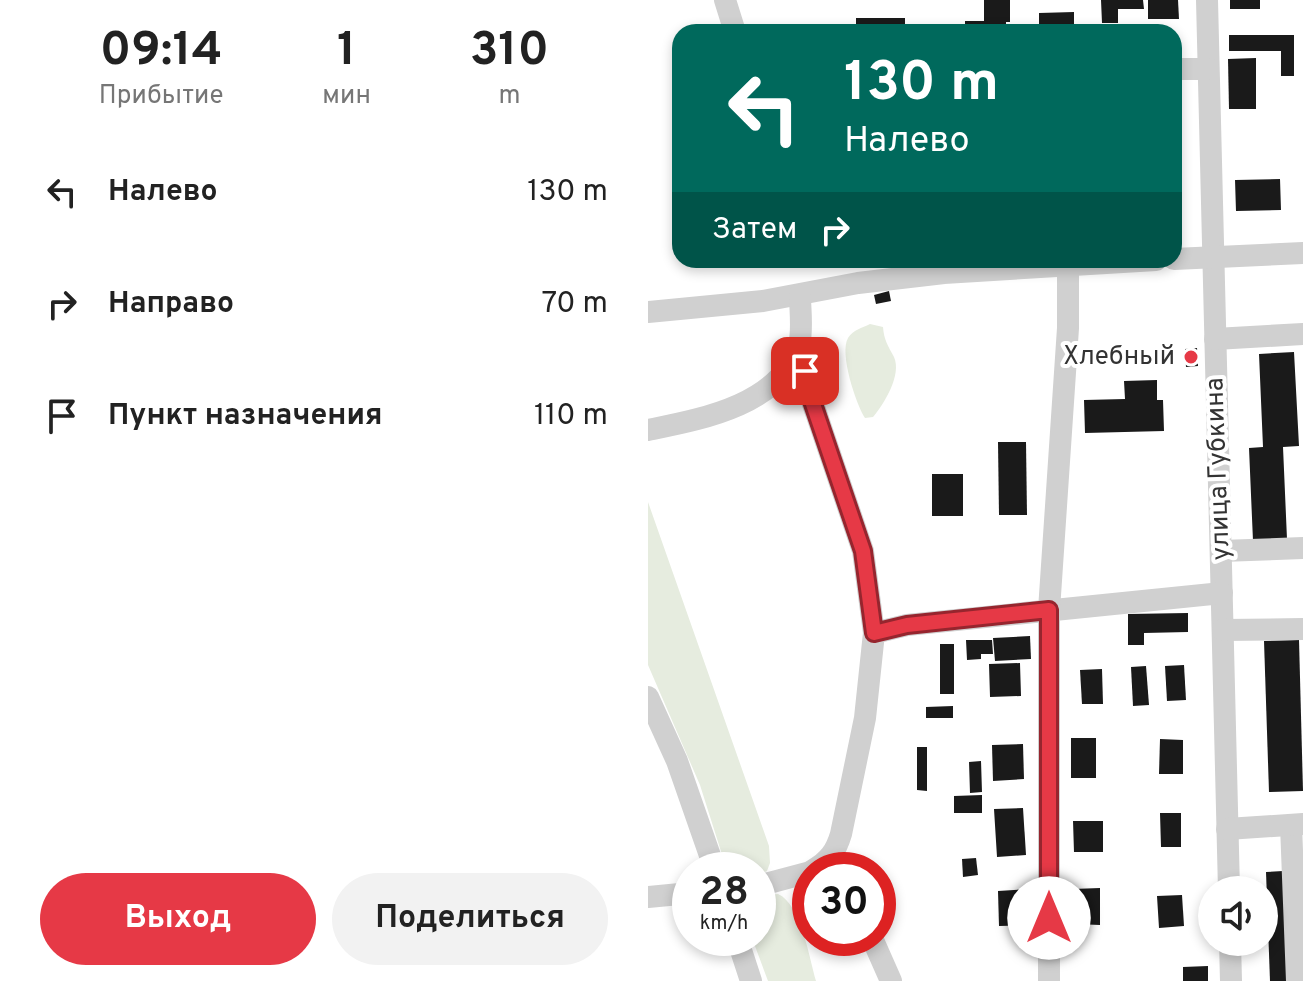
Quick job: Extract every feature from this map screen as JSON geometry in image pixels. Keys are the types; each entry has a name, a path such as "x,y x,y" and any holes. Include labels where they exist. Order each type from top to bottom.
{"street":[{"path":"725,0 732,24"},
{"name":"улица Губкина","path":"1207,0 1229,876"},
{"path":"1182,69 1208,69"},
{"path":"1182,259 1303,253"},
{"path":"648,312 800,295 894,269 938,268"},
{"path":"1049,981 1049,610 1068,328 1068,268"},
{"path":"800,295 800,341 812,401 863,551 874,633 865,718 841,852"},
{"path":"1215,339 1303,334"},
{"path":"648,430 714,414 757,395 785,374 800,341"},
{"path":"1221,551 1303,548"},
{"path":"874,633 907,625 1222,593"},
{"path":"1223,630 1303,629"},
{"path":"648,697 677,761 709,852"},
{"path":"1227,829 1297,825 1297,981"},
{"path":"648,897 672,895"},
{"path":"743,956 751,981"},
{"path":"880,956 891,981"},
{"path":"1230,956 1231,981"}],"shaded area":[{"path":"870,324 883,327 896,372 882,405 873,417 865,418 850,378 846,345 852,333"},
{"path":"648,502 769,852 721,852 700,785 648,665"},
{"path":"776,894 792,907 792,956 810,956 816,981 768,981 759,956 776,956"}],"building":[{"path":"984,0 1010,0 1010,22 965,24 965,21 984,21"},
{"path":"1101,0 1143,0 1144,9 1118,9 1118,23 1102,23"},
{"path":"1148,0 1178,0 1179,19 1148,19"},
{"path":"1230,0 1260,0 1260,9 1230,9"},
{"path":"1074,12 1074,24 1039,24 1039,13"},
{"path":"856,18 905,18 905,24 856,24"},
{"path":"1229,35 1294,35 1294,76 1281,76 1281,51 1229,51"},
{"path":"1256,58 1256,109 1229,109 1228,59"},
{"path":"1280,179 1281,210 1236,211 1235,180"},
{"path":"889,291 891,301 876,304 874,295"},
{"name":"Хлебный","path":"1197,348 1198,366 1186,367 1185,349"},
{"path":"1294,352 1299,446 1283,447 1287,539 1253,541 1249,448 1263,447 1259,354"},
{"path":"1157,380 1157,400 1163,400 1164,431 1085,433 1084,400 1125,399 1124,381"},
{"path":"998,442 1026,442 1027,515 999,515"},
{"path":"932,474 963,474 963,516 932,516"},
{"path":"1188,613 1188,632 1144,633 1144,645 1128,645 1128,614"},
{"path":"1030,636 1031,659 995,661 993,638"},
{"path":"966,640 992,640 993,654 981,654 981,659 967,660"},
{"path":"1299,640 1303,791 1269,792 1264,641"},
{"path":"940,644 954,644 954,694 940,694"},
{"path":"1020,663 1021,696 990,697 989,664"},
{"path":"1184,665 1186,700 1167,701 1165,666"},
{"path":"1146,666 1149,705 1133,706 1131,667"},
{"path":"1102,669 1103,704 1082,704 1080,670"},
{"path":"953,706 953,718 926,718 926,707"},
{"path":"1071,738 1096,738 1096,778 1071,778"},
{"path":"1160,739 1183,740 1183,774 1159,774"},
{"path":"1023,744 1024,779 993,781 992,745"},
{"path":"917,747 927,747 927,791 917,790"},
{"path":"981,761 982,792 970,793 969,762"},
{"path":"982,795 982,813 954,813 954,796"},
{"path":"1023,808 1026,855 997,857 994,809"},
{"path":"1160,813 1181,813 1181,847 1161,847"},
{"path":"1073,821 1103,821 1103,852 1074,852"},
{"path":"976,858 978,875 963,877 962,859"},
{"path":"1283,871 1288,981 1270,981 1269,956 1278,956 1278,876 1266,876 1266,872"},
{"path":"1100,888 1100,925 1075,924 1073,889"},
{"path":"1029,889 1030,925 999,926 998,891"},
{"path":"1182,895 1184,926 1159,928 1157,896"},
{"path":"1208,966 1208,981 1183,981 1183,967"}],"place":[{"name":"Хлебный","path":"1191,357"}],"route":[{"path":"805,371 812,401 863,551 874,633 907,625 1049,610 1049,918"}]}
